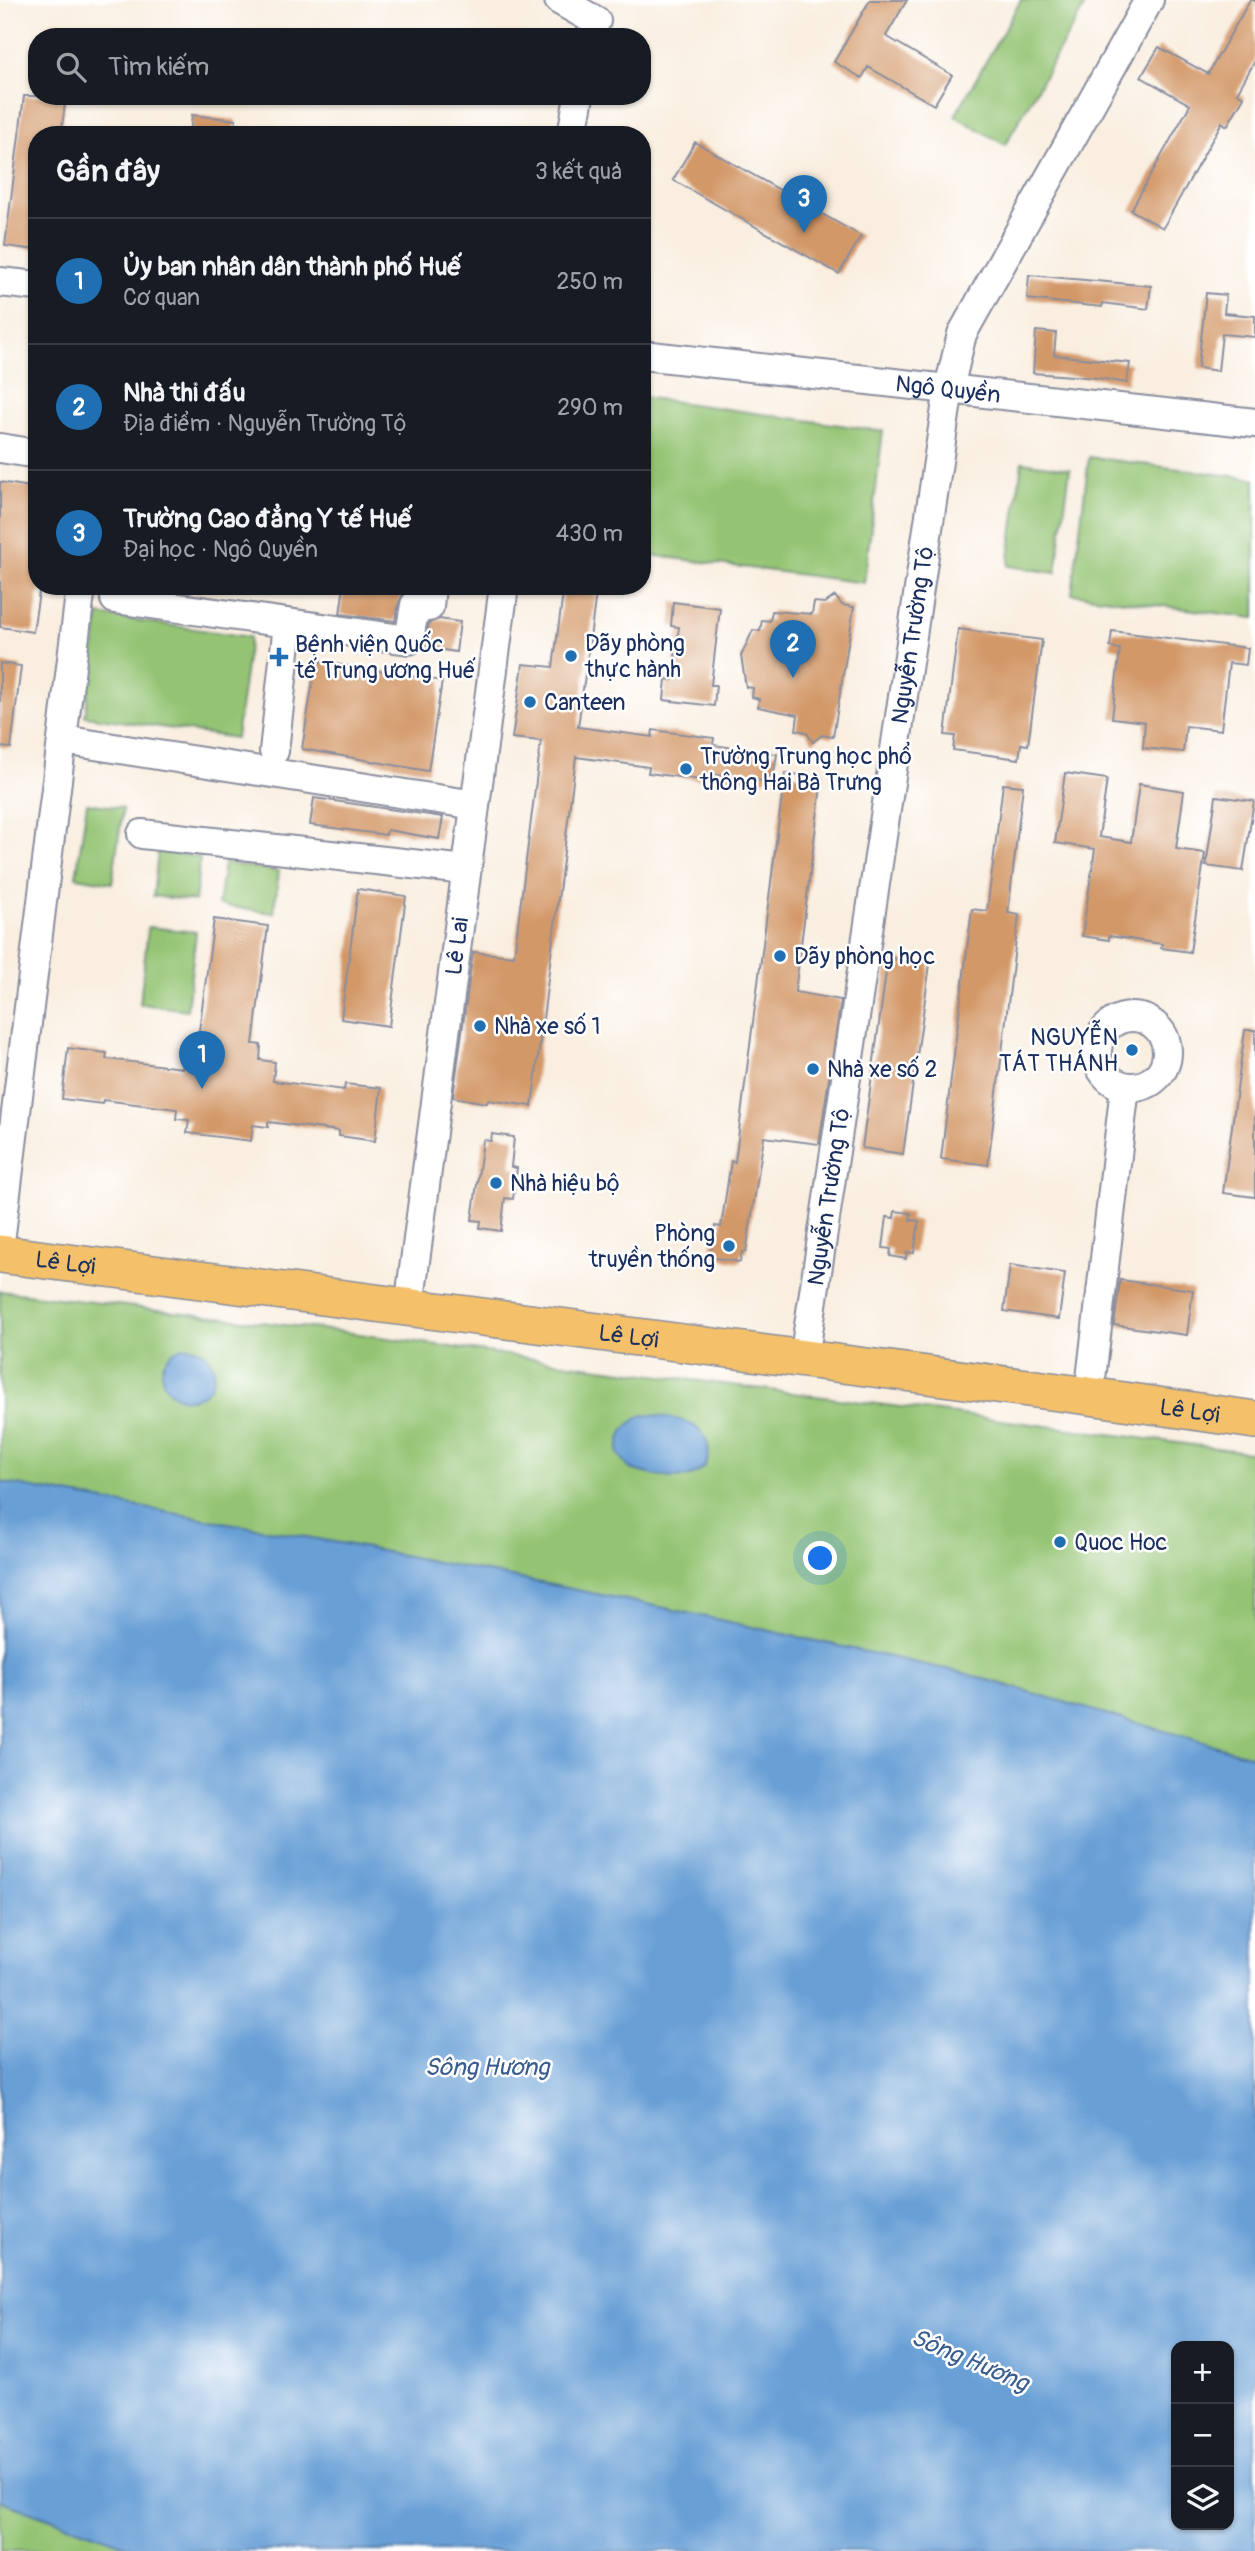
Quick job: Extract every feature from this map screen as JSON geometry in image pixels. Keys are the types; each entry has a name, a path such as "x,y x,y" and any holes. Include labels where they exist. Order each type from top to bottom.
{"main road":[{"name":"Lê Lợi","path":"0,1254 1255,1420"}],"street":[{"path":"559,0 598,19"},
{"name":"Nguyễn Trường Tộ","path":"804,1359 949,388 962,334 1149,0"},
{"path":"574,126 577,105"},
{"path":"0,282 28,285"},
{"name":"Ngô Quyền","path":"651,356 1255,423"},
{"path":"0,448 28,453"},
{"path":"0,1242 80,595"},
{"path":"115,595 115,599 410,640 415,605 429,607 430,595"},
{"name":"Lê Lai","path":"409,1307 504,595"},
{"path":"274,751 288,624"},
{"path":"63,740 475,805"},
{"path":"142,834 466,870"},
{"path":"1089,1396 1125,1087"}],"green space":[{"path":"1021,0 1088,0 1005,145 955,116"},
{"path":"651,398 883,431 864,583 651,555"},
{"path":"1089,457 1255,479 1255,618 1072,594"},
{"path":"1022,462 1070,469 1056,573 1008,566"},
{"path":"99,615 250,637 236,738 85,716"},
{"path":"87,803 123,808 112,883 76,877"},
{"path":"158,852 200,857 195,901 153,896"},
{"path":"224,863 279,871 274,913 218,905"},
{"path":"148,927 196,932 187,1010 140,1004"},
{"path":"0,1291 345,1332 1255,1453 1255,1757 963,1673 646,1604 356,1546 0,1482"},
{"path":"0,2501 143,2551 0,2551"}],"water":[{"path":"188,1347 198,1349 206,1355 212,1363 212,1383 206,1391 198,1397 188,1399 178,1397 170,1391 164,1383 162,1373 164,1363 170,1355 178,1349"},
{"path":"643,1415 674,1418 699,1430 709,1452 704,1466 690,1476 675,1478 630,1469 618,1453 620,1439 627,1426"},
{"name":"Sông Hương","path":"0,1482 356,1546 646,1604 963,1673 1255,1757 1255,2551 143,2551 0,2501"}],"building":[{"path":"870,0 907,0 886,36 952,75 934,105 868,67 862,78 834,62"},
{"path":"1250,0 1255,0 1255,61 1237,93 1244,97 1227,126 1222,122 1163,228 1131,210 1190,105 1141,77 1159,47 1208,74"},
{"path":"24,96 28,96 28,105 65,105 62,126 28,126 28,249 5,246"},
{"path":"192,115 236,120 235,126 191,126"},
{"path":"695,142 861,236 839,274 673,180"},
{"path":"1029,275 1151,286 1148,309 1103,303 1102,307 1027,299"},
{"path":"1206,293 1226,295 1224,313 1255,316 1255,337 1222,334 1218,371 1198,368"},
{"path":"1036,331 1056,333 1054,355 1130,363 1127,383 1033,373"},
{"path":"0,482 28,487 28,595 39,595 33,632 0,627"},
{"path":"343,595 402,595 395,621 340,614"},
{"path":"563,595 596,595 578,727 652,737 653,730 714,738 713,745 777,754 774,772 763,781 709,774 708,781 648,773 649,767 576,757 532,1106 488,1100 487,1103 453,1097 473,952 514,956 541,741 512,738 523,664 553,667"},
{"path":"835,596 842,605 854,607 833,737 822,735 813,742 806,732 796,730 798,715 758,707 759,699 752,697 753,688 746,687 741,656 753,630 760,631 762,620 770,621 772,611 812,614 814,602 825,603"},
{"path":"673,602 720,608 711,685 716,685 714,706 664,700 666,679 672,680 679,627 671,626"},
{"path":"439,619 460,622 456,652 424,647 429,623"},
{"path":"958,629 1042,640 1028,745 1021,744 1019,759 953,750 955,736 945,735"},
{"path":"1112,631 1248,648 1246,665 1229,663 1221,730 1186,726 1183,752 1143,748 1145,722 1112,718 1120,649 1110,647"},
{"path":"316,661 442,681 428,771 302,749"},
{"path":"0,663 21,666 11,748 0,747"},
{"path":"785,773 822,778 795,992 841,1000 819,1144 764,1137 746,1252 742,1252 740,1262 710,1257 715,1226 721,1227 731,1161 735,1162"},
{"path":"1065,773 1107,779 1099,837 1131,842 1139,784 1184,791 1176,849 1205,853 1190,952 1161,948 1162,944 1109,936 1109,940 1082,936 1095,849 1055,843"},
{"path":"1003,784 1023,786 1008,913 1019,915 988,1165 941,1159 972,909 987,911"},
{"path":"1216,796 1254,801 1243,871 1206,866"},
{"path":"314,798 443,817 439,839 387,830 386,835 310,825"},
{"path":"358,889 406,896 389,1026 341,1019"},
{"path":"214,919 268,926 253,1044 261,1045 260,1060 275,1062 273,1081 344,1090 345,1084 381,1088 375,1141 339,1136 339,1131 268,1122 268,1127 253,1125 251,1141 187,1133 189,1120 176,1119 177,1109 103,1100 102,1104 62,1099 68,1048 107,1053 106,1059 182,1068 184,1051 196,1053"},
{"path":"888,958 930,964 903,1154 862,1148"},
{"path":"1245,1030 1255,1030 1255,1197 1223,1193"},
{"name":"Nhà hiệu bộ","path":"492,1134 514,1137 511,1167 517,1168 513,1199 505,1198 501,1231 480,1228 481,1221 472,1220 483,1140 491,1141"},
{"path":"895,1211 911,1213 910,1220 919,1221 914,1253 907,1252 906,1259 890,1256 891,1249 883,1248 887,1217 894,1218"},
{"path":"1010,1265 1065,1273 1059,1319 1004,1311"},
{"path":"1120,1280 1193,1290 1187,1335 1114,1325"}],"place":[{"name":"Trường Cao đẳng Y tế Huế","path":"804,233"},
{"name":"Dãy phòng thực hành","path":"571,656"},
{"name":"Bệnh viện Quốc tế Trung ương Huế","path":"279,657"},
{"name":"Nhà thi đấu","path":"793,678"},
{"name":"Canteen","path":"530,702"},
{"name":"Trường Trung học phổ thông Hai Bà Trưng","path":"686,769"},
{"name":"Dãy phòng học","path":"780,956"},
{"name":"Nhà xe số 1","path":"480,1026"},
{"name":"NGUYỄN TÁT THÁNH","path":"1132,1050"},
{"name":"Nhà xe số 2","path":"813,1069"},
{"name":"Ủy ban nhân dân thành phố Huế","path":"202,1089"},
{"name":"Nhà hiệu bộ","path":"496,1183"},
{"name":"Phòng truyền thống","path":"729,1246"},
{"name":"Quoc Hoc","path":"1060,1542"}]}
